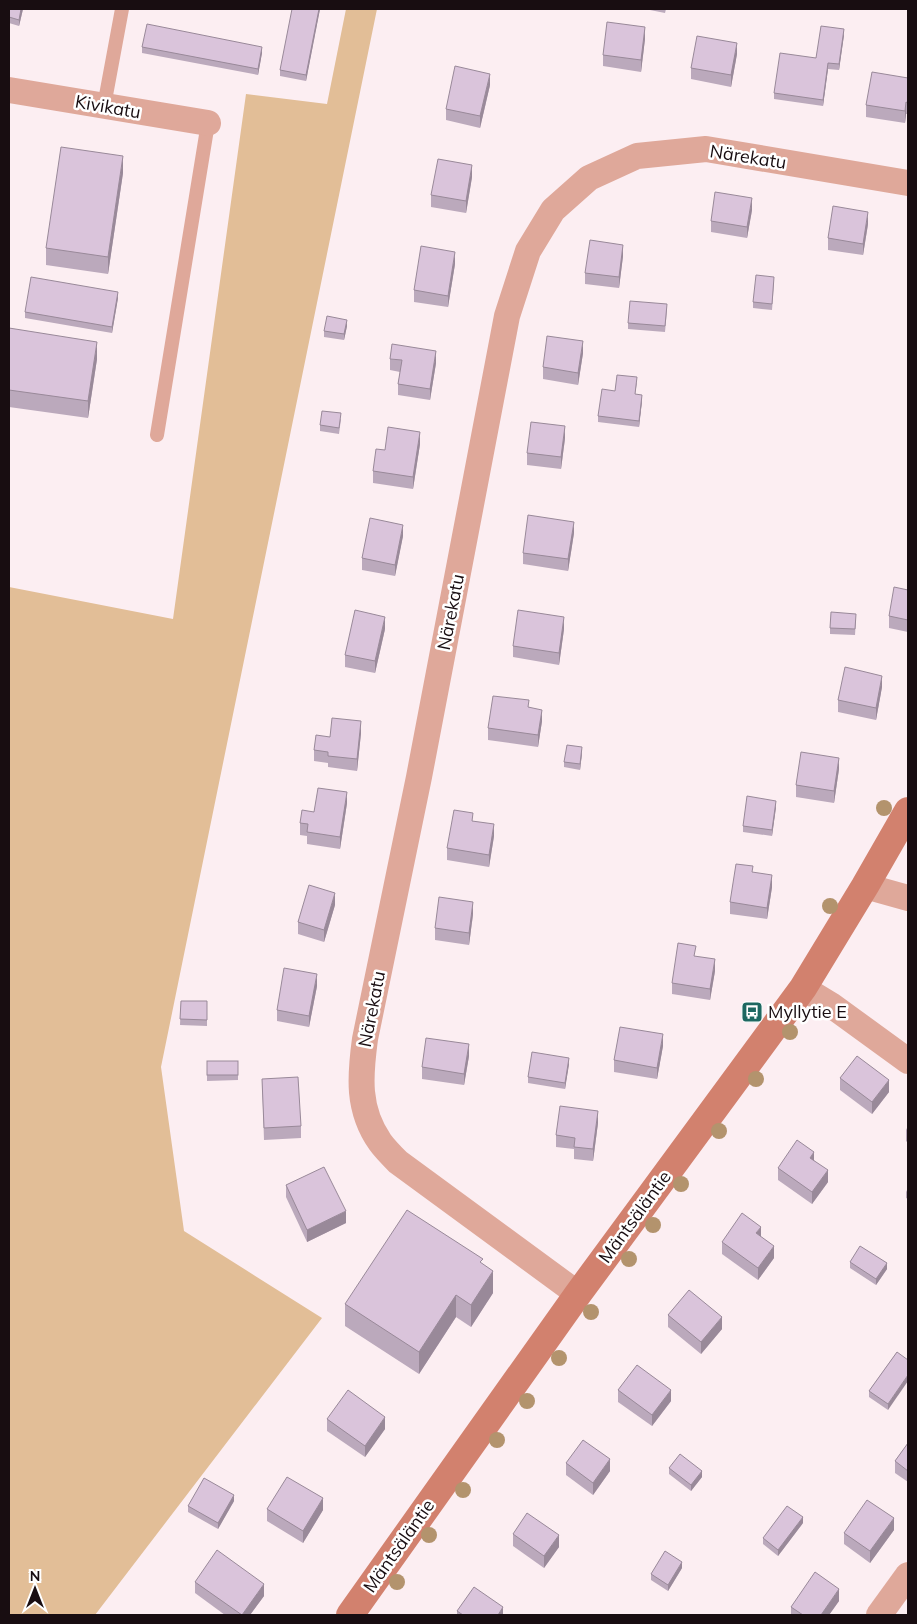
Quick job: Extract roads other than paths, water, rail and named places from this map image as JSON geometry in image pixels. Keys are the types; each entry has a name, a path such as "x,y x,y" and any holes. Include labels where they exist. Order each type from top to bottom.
{"street":[{"name":"Kivikatu","path":"9,90 208,123"},
{"name":"Närekatu","path":"578,1294 398,1162 380,1141 368,1119 361,1096 364,1039 419,777 507,316 528,251 553,210 589,178 637,156 706,149 908,183"},
{"name":"Mäntsäläntie","path":"350,1615 578,1294 803,988 908,811"},
{"path":"865,886 908,898"},
{"path":"803,988 831,1005 908,1061"},
{"path":"879,1615 908,1575"}],"lane":[{"path":"104,106 122,9"},
{"path":"157,435 208,123"}],"place":[{"name":"Myllytie E","path":"752,1012"}]}
